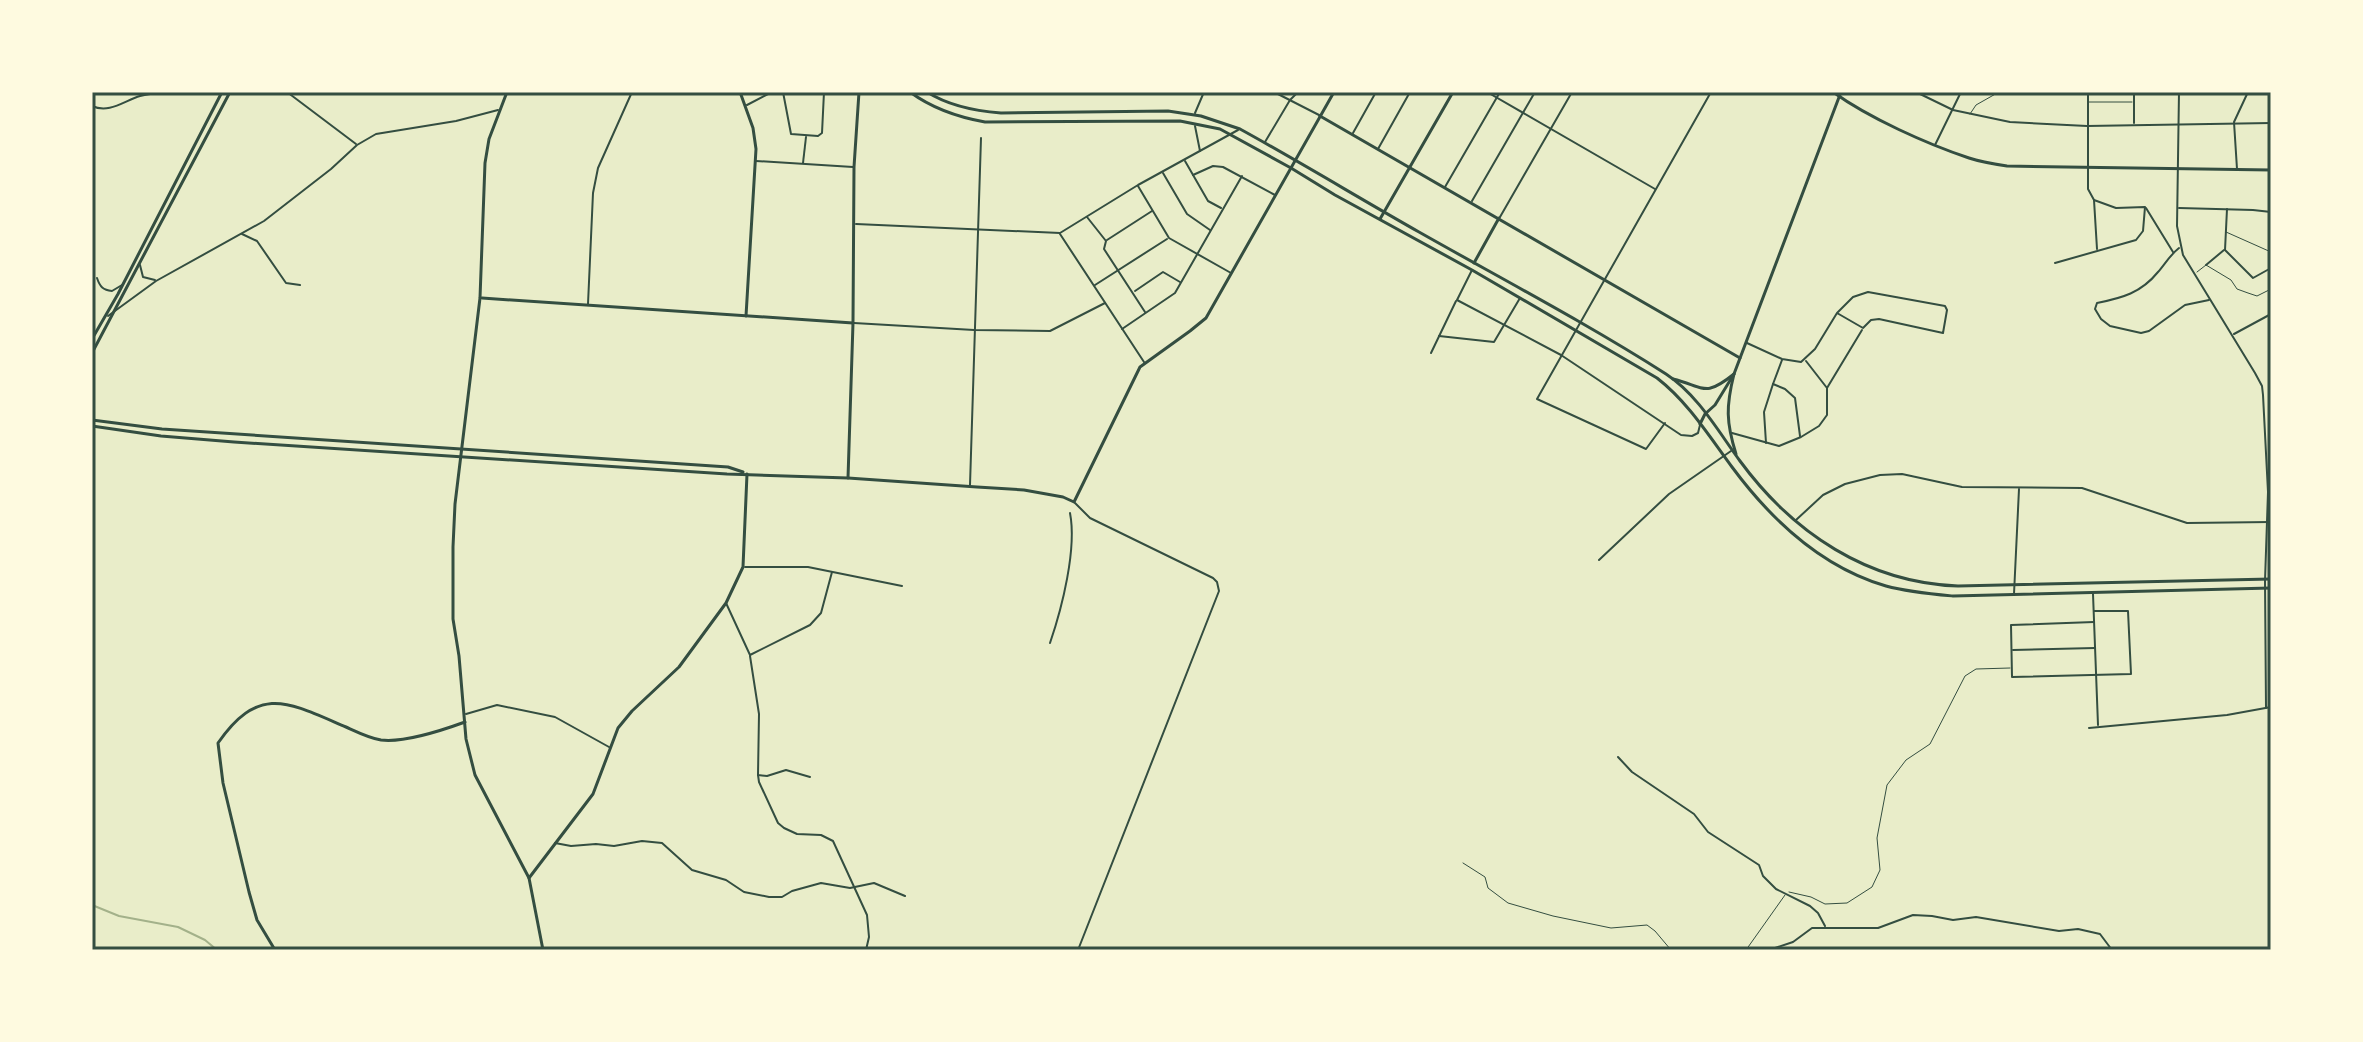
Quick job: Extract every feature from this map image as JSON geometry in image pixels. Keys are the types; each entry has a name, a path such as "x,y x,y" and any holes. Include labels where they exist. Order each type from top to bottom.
{"street":[{"path":"92,106 100,110 121,105 141,95 204,92"},
{"path":"92,339 222,92"},
{"path":"92,353 230,92"},
{"path":"287,92 357,145"},
{"path":"507,92 489,139 485,163 480,298 454,518 453,619 466,739 475,775 529,878 543,950"},
{"path":"588,305 593,193 598,168 632,92"},
{"path":"740,92 753,128 756,161 746,316"},
{"path":"747,105 772,92"},
{"path":"783,92 791,134 806,136 822,133 824,92"},
{"path":"848,478 854,167 859,92"},
{"path":"910,92 945,112 985,122 1162,121 1220,129 1657,378 1673,391 1779,523 1810,548 1844,569 1886,586 1953,596 2271,588"},
{"path":"927,92 966,108 1001,113 1156,111 1194,114 1240,129 1673,379 1692,396 1752,477 1795,521 1821,542 1868,567 1917,583 1944,586 2271,579"},
{"path":"1194,114 1204,92"},
{"path":"1274,92 1740,358"},
{"path":"1264,143 1298,92"},
{"path":"1074,502 1140,367 1206,318 1334,92"},
{"path":"1352,134 1376,92"},
{"path":"1378,149 1410,92"},
{"path":"1380,219 1453,92"},
{"path":"1487,92 1655,189"},
{"path":"1445,187 1500,92"},
{"path":"1471,202 1535,92"},
{"path":"1474,263 1572,92"},
{"path":"1665,423 1646,449 1537,399 1711,92"},
{"path":"1833,92 1935,145 1972,160 2007,166 2271,170"},
{"path":"1916,92 1953,110 2010,122 2087,126 2271,123"},
{"path":"1935,145 1961,92"},
{"path":"2088,92 2088,189 2094,200 2097,250"},
{"path":"2134,92 2134,125"},
{"path":"2179,92 2180,247 2262,386 2269,522 2265,579 2266,708"},
{"path":"2237,170 2234,122 2248,92"},
{"path":"1737,458 1729,432 1727,402 1734,374 1841,94"},
{"path":"104,318 156,281 242,234 299,194 357,145 376,134 456,121 499,110"},
{"path":"1194,123 1200,152"},
{"path":"855,224 1060,233 1138,185 1240,129"},
{"path":"803,164 806,136"},
{"path":"970,487 981,138"},
{"path":"756,161 854,167"},
{"path":"1185,161 1208,201 1222,209"},
{"path":"1193,175 1213,166 1223,167 1275,195"},
{"path":"1162,172 1187,214 1210,230"},
{"path":"1122,329 1175,293 1242,176"},
{"path":"1138,185 1169,238 1231,273"},
{"path":"2094,200 2116,208 2145,207"},
{"path":"2055,263 2136,240 2143,231 2145,207"},
{"path":"2145,207 2173,252"},
{"path":"2178,208 2271,212"},
{"path":"2227,209 2225,250 2253,278 2271,268"},
{"path":"1145,312 1104,249 1106,241 1153,211"},
{"path":"1087,216 1106,241"},
{"path":"1060,233 1145,362"},
{"path":"242,234 257,241 286,283 300,285"},
{"path":"1094,286 1169,238"},
{"path":"2180,247 2150,282 2126,297 2097,303 2095,309 2110,326 2141,333 2149,331 2185,305 2211,300"},
{"path":"2206,265 2225,250"},
{"path":"140,264 143,277 156,281"},
{"path":"1431,353 1472,270"},
{"path":"1133,292 1163,272 1181,283"},
{"path":"97,278 99,286 105,290 112,291 123,284"},
{"path":"1729,432 1779,446 1801,437 1819,426 1827,415 1827,388 1871,320 1879,319 1943,333 1947,310 1945,306 1868,292 1853,297 1837,313 1815,349 1801,362 1782,359 1746,343"},
{"path":"480,298 853,323 1050,331 1105,303"},
{"path":"1439,336 1494,342 1520,298"},
{"path":"1457,300 1561,355 1681,435 1698,433 1705,414 1715,405 1734,374"},
{"path":"1837,313 1863,328"},
{"path":"2233,335 2271,314"},
{"path":"1766,443 1764,412 1782,359"},
{"path":"1805,360 1827,388"},
{"path":"1673,379 1706,390 1718,387 1734,374"},
{"path":"1773,384 1795,398 1801,437"},
{"path":"92,419 105,423 205,432 728,467 747,473"},
{"path":"92,426 234,442 1024,490 1074,502 1090,518 1213,578 1219,591 1078,950"},
{"path":"1599,560 1669,494 1732,450"},
{"path":"529,878 593,794 624,719 679,667 726,603 743,567 747,473"},
{"path":"1795,521 1823,495 1845,484 1880,475 1902,474 1962,487 2082,488 2187,523 2269,522"},
{"path":"2014,595 2019,488"},
{"path":"1050,643 1061,611 1067,574 1072,524 1070,513"},
{"path":"743,567 808,567 902,586"},
{"path":"750,655 810,625 821,613 832,572"},
{"path":"2093,594 2098,726"},
{"path":"726,603 750,655 759,714 759,782 778,823 797,834 821,835 833,841 867,915 869,937 866,950"},
{"path":"2094,611 2128,611 2131,674 2012,677 2011,625 2094,622"},
{"path":"2012,650 2095,648"},
{"path":"275,950 257,920 223,783 218,743 231,724 248,710 266,702 293,707 381,740 398,740 465,722"},
{"path":"464,714 497,705 555,717 610,748"},
{"path":"2089,728 2227,715 2271,707"},
{"path":"1618,757 1632,772 1694,814 1708,832 1759,865 1763,876 1785,895 1810,906 1826,927"},
{"path":"758,775 767,776 786,770 810,777"},
{"path":"554,843 571,846 614,846 642,841 662,843 692,870 726,880 744,892 769,897 782,897 821,883 850,888 874,883 905,896"},
{"path":"1769,950 1793,942 1812,928 1878,928 1913,915 1953,920 1976,917 2059,931 2078,929 2100,934 2112,950"}],"lane":[{"path":"1970,114 1976,105 1999,92"},
{"path":"2088,102 2134,102"},
{"path":"2226,232 2271,252"},
{"path":"2195,273 2206,265 2231,280 2237,289 2257,296 2271,289"},
{"path":"1746,950 1789,892 1825,904 1847,903 1872,887 1880,870 1877,838 1887,785 1906,760 1930,744 1965,676 1976,669 2012,668"},
{"path":"1463,863 1485,877 1488,888 1508,903 1611,928 1647,925 1671,950"}],"waterway":[{"path":"92,905 119,916 178,927 205,940 217,950"}]}
